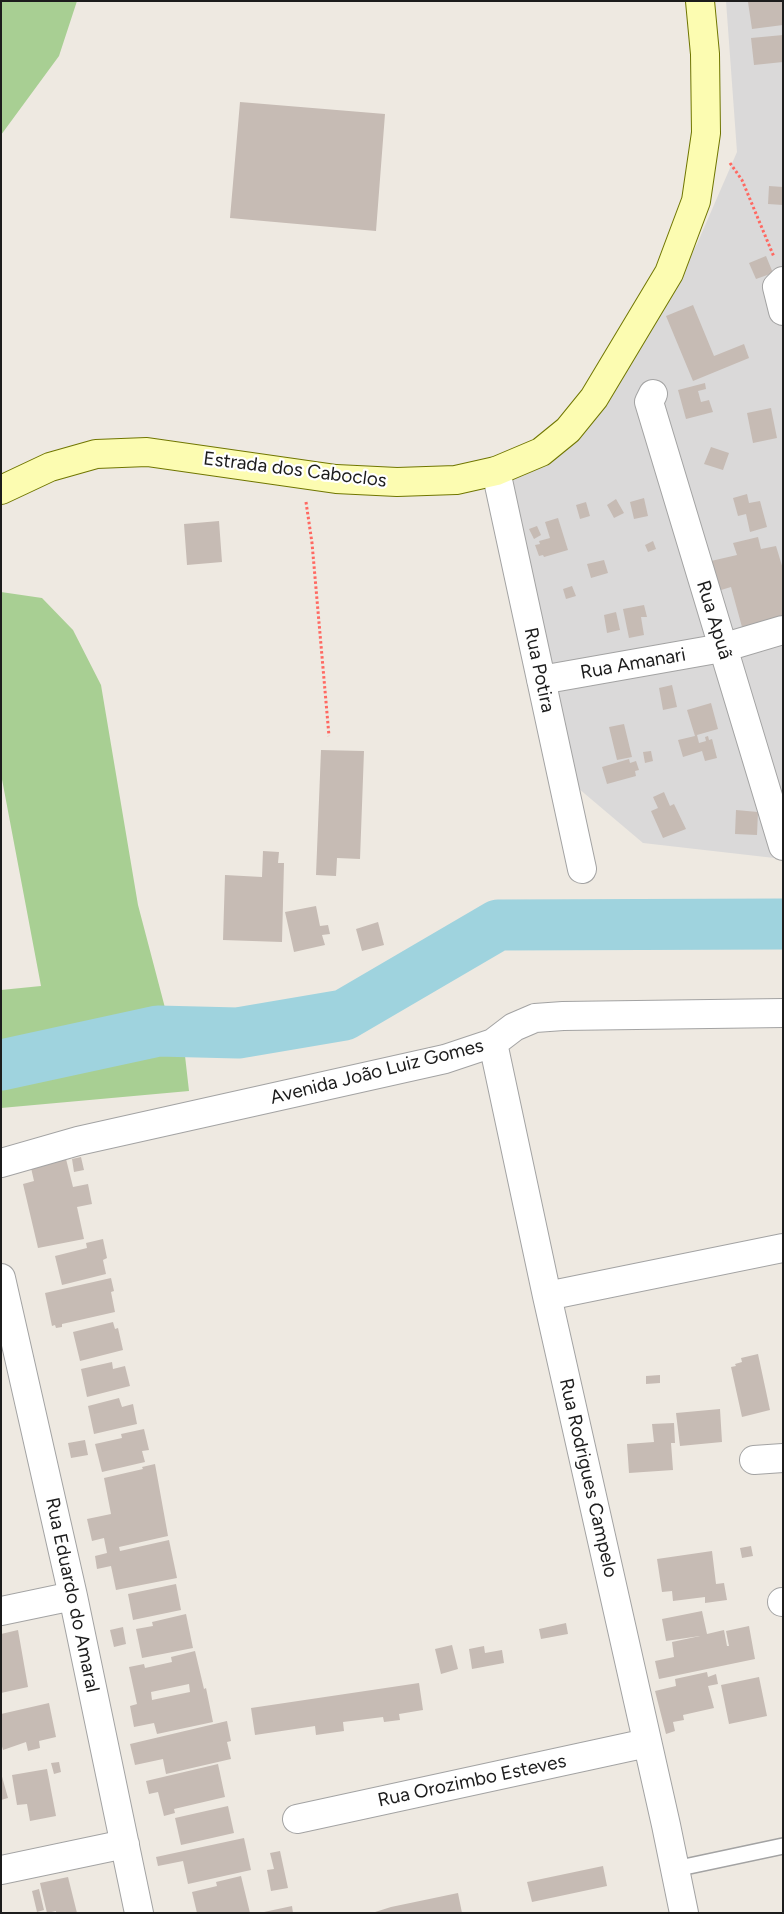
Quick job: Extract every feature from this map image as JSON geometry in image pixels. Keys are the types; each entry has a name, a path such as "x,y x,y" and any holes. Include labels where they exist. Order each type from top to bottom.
{"street":[{"name":"Estrada dos Caboclos","path":"1,490 50,467 96,454 147,452 336,479 397,482 456,480 496,471 541,452 568,430 594,398 669,273 696,201 706,133 705,54 700,1"},
{"path":"780,273 777,287 783,311"},
{"name":"Rua Apuã","path":"653,394 649,402 783,846"},
{"name":"Rua Potira","path":"496,471 582,869"},
{"name":"Rua Amanari","path":"541,680 722,648 783,630"},
{"name":"Avenida João Luiz Gomes","path":"1,1163 78,1141 445,1060 493,1043 514,1027 535,1018 783,1013"},
{"name":"Rua Rodrigues Campelo","path":"493,1043 546,1296 684,1913"},
{"path":"546,1296 783,1248"},
{"name":"Rua Eduardo do Amaral","path":"1,1278 73,1596 139,1913"},
{"path":"754,1460 783,1458"},
{"path":"1,1610 73,1596"},
{"name":"Rua Orozimbo Esteves","path":"298,1819 647,1743"},
{"path":"1,1870 125,1844"}],"lane":[{"path":"675,1869 783,1846"}],"path":[{"path":"706,133 742,180 780,273"},
{"path":"301,474 312,543 329,736"}],"shaded area":[{"path":"726,1 783,1 783,859 643,843 578,788 510,470 607,396 697,244 737,152"}],"green space":[{"path":"1,1 77,1 59,56 1,135"},
{"path":"1,592 42,598 73,630 101,685 138,905 169,1023 184,1047 189,1091 1,1108 1,990 41,986 1,774"}],"building":[{"path":"783,1 783,25 752,29 748,2"},
{"path":"783,35 783,62 754,65 751,38"},
{"path":"240,102 385,114 376,231 230,218"},
{"path":"769,186 783,187 783,205 768,204"},
{"path":"766,256 773,273 756,279 749,263"},
{"path":"693,305 714,356 744,344 749,358 693,381 666,316"},
{"path":"705,383 706,389 698,391 701,402 709,400 713,412 686,419 678,390"},
{"path":"771,408 777,438 753,443 747,413"},
{"path":"711,447 729,453 723,470 704,464"},
{"path":"747,494 749,503 760,501 767,527 750,532 746,514 738,516 733,498"},
{"path":"644,498 648,516 634,519 630,502"},
{"path":"616,499 624,513 614,518 607,505"},
{"path":"586,502 590,516 580,519 576,505"},
{"path":"558,518 568,550 544,557 543,555 539,556 535,545 540,544 539,541 550,538 545,522"},
{"path":"219,521 222,562 187,565 184,524"},
{"path":"537,526 541,535 534,539 529,529"},
{"path":"758,537 761,549 776,546 783,569 783,617 742,627 731,587 721,590 711,561 737,555 733,543"},
{"path":"653,541 656,549 648,552 645,545"},
{"path":"604,560 608,573 591,578 587,564"},
{"path":"572,586 576,596 566,599 563,589"},
{"path":"644,605 647,617 641,617 644,635 629,638 623,609"},
{"path":"616,612 620,630 607,633 604,615"},
{"path":"672,685 677,707 663,710 659,688"},
{"path":"711,703 718,729 697,735 699,743 706,741 705,737 708,736 709,740 712,739 717,758 705,761 702,751 683,757 678,740 695,736 687,710"},
{"path":"624,724 632,757 617,760 609,727"},
{"path":"321,750 364,751 360,859 337,858 336,876 316,875"},
{"path":"651,751 653,761 645,763 643,752"},
{"path":"629,759 630,763 636,761 639,770 635,771 636,776 607,784 602,767"},
{"path":"664,792 670,806 674,804 686,829 663,838 651,811 658,808 653,797"},
{"path":"736,810 758,812 757,835 735,834"},
{"path":"263,851 279,852 278,863 284,863 282,942 223,940 225,875 262,877"},
{"path":"316,906 320,926 328,925 330,934 322,935 325,945 294,952 285,912"},
{"path":"378,922 384,945 362,951 356,929"},
{"path":"64,1151 73,1187 88,1184 92,1204 77,1207 84,1239 38,1248 23,1184 34,1181 29,1159"},
{"path":"81,1157 84,1170 74,1172 72,1159"},
{"path":"103,1239 107,1258 103,1260 106,1274 62,1285 55,1256 87,1248 86,1243"},
{"path":"111,1278 114,1291 111,1292 115,1312 62,1324 62,1327 56,1328 55,1325 52,1326 45,1293"},
{"path":"113,1322 115,1329 118,1328 123,1350 80,1361 73,1332"},
{"path":"758,1354 770,1410 742,1417 731,1367 742,1362 741,1358"},
{"path":"112,1362 113,1369 125,1366 130,1386 87,1397 81,1369"},
{"path":"660,1375 660,1383 646,1384 646,1376"},
{"path":"119,1398 122,1407 133,1404 137,1424 94,1434 88,1406"},
{"path":"720,1409 722,1442 680,1446 676,1413"},
{"path":"674,1423 675,1443 671,1443 673,1470 629,1473 627,1444 654,1442 652,1424"},
{"path":"144,1429 149,1450 142,1451 145,1462 102,1472 95,1444 122,1438 121,1434"},
{"path":"85,1440 88,1455 71,1458 68,1443"},
{"path":"155,1464 168,1536 119,1547 120,1551 169,1540 177,1578 116,1590 111,1566 97,1569 95,1556 107,1553 104,1538 92,1541 87,1519 111,1514 104,1478 143,1469 142,1467"},
{"path":"751,1546 753,1556 742,1558 740,1548"},
{"path":"712,1551 716,1584 724,1583 727,1600 705,1603 705,1597 673,1601 672,1591 662,1592 657,1559"},
{"path":"176,1584 181,1610 133,1620 128,1594"},
{"path":"702,1611 707,1634 724,1630 727,1646 729,1646 726,1631 749,1626 755,1659 659,1679 655,1661 674,1657 672,1642 700,1636 666,1641 662,1619"},
{"path":"186,1614 193,1648 142,1658 136,1629 153,1626 152,1622"},
{"path":"566,1623 568,1634 541,1639 539,1629"},
{"path":"123,1627 126,1644 114,1647 110,1630"},
{"path":"18,1630 28,1687 1,1693 1,1634"},
{"path":"452,1645 458,1669 441,1674 435,1649"},
{"path":"484,1646 485,1653 502,1650 504,1663 472,1669 469,1649"},
{"path":"195,1651 204,1689 206,1688 213,1722 157,1734 154,1723 134,1727 130,1706 137,1704 129,1667 144,1664 145,1668 172,1662 171,1657","holes":["189,1684 190,1692 152,1700 151,1692"]},
{"path":"707,1672 708,1677 716,1674 718,1684 708,1686 714,1708 683,1715 684,1720 673,1722 675,1731 666,1734 655,1691 676,1686 675,1679"},
{"path":"759,1677 767,1716 729,1724 721,1685"},
{"path":"419,1683 423,1710 399,1714 400,1720 384,1722 383,1717 343,1722 344,1731 316,1735 315,1726 255,1735 251,1708"},
{"path":"49,1703 56,1737 39,1741 40,1748 28,1751 26,1742 3,1750 1,1743 1,1714"},
{"path":"227,1721 231,1741 227,1742 231,1759 166,1774 163,1759 135,1765 130,1744"},
{"path":"59,1762 61,1772 54,1774 51,1763"},
{"path":"218,1764 225,1797 174,1809 175,1813 164,1816 158,1792 149,1794 146,1781"},
{"path":"47,1769 56,1816 30,1821 27,1804 17,1805 12,1775"},
{"path":"1,1773 8,1798 1,1800"},
{"path":"228,1806 234,1833 181,1845 175,1818"},
{"path":"244,1838 251,1870 188,1884 183,1861 158,1866 156,1857"},
{"path":"280,1851 288,1888 271,1891 267,1870 274,1869 270,1853"},
{"path":"603,1866 607,1886 532,1902 527,1882"},
{"path":"241,1876 250,1913 197,1913 192,1892 217,1886 216,1882"},
{"path":"68,1877 77,1913 56,1913 56,1911 47,1913 40,1883"},
{"path":"39,1889 44,1910 37,1912 32,1891"},
{"path":"458,1893 462,1913 372,1913 391,1907"},
{"path":"292,1906 293,1913 264,1913 264,1912"}],"waterway":[{"path":"1,1065 158,1031 238,1033 344,1015 498,925 783,924"}]}
